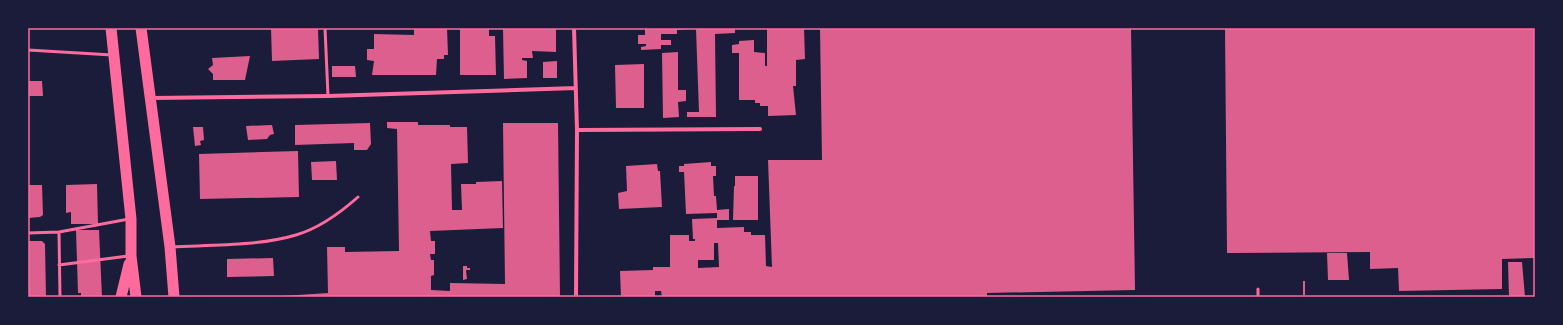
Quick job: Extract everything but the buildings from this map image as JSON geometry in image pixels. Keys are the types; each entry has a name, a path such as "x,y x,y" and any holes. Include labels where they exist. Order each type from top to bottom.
{"highway":[{"path":"111,28 130,219 131,256 136,297"},
{"path":"141,28 170,248 174,295"},
{"path":"121,297 131,256"}],"street":[{"path":"574,28 577,130 576,297"},
{"path":"151,98 328,96 576,88"},
{"path":"577,130 760,128"}],"lane":[{"path":"325,28 328,96"},
{"path":"28,50 114,55"},
{"path":"170,248 266,241 297,235 320,225 339,214 358,197"},
{"path":"28,233 59,232 130,219"},
{"path":"59,232 60,297"},
{"path":"59,265 131,256"},
{"path":"1258,289 1258,297"}]}
